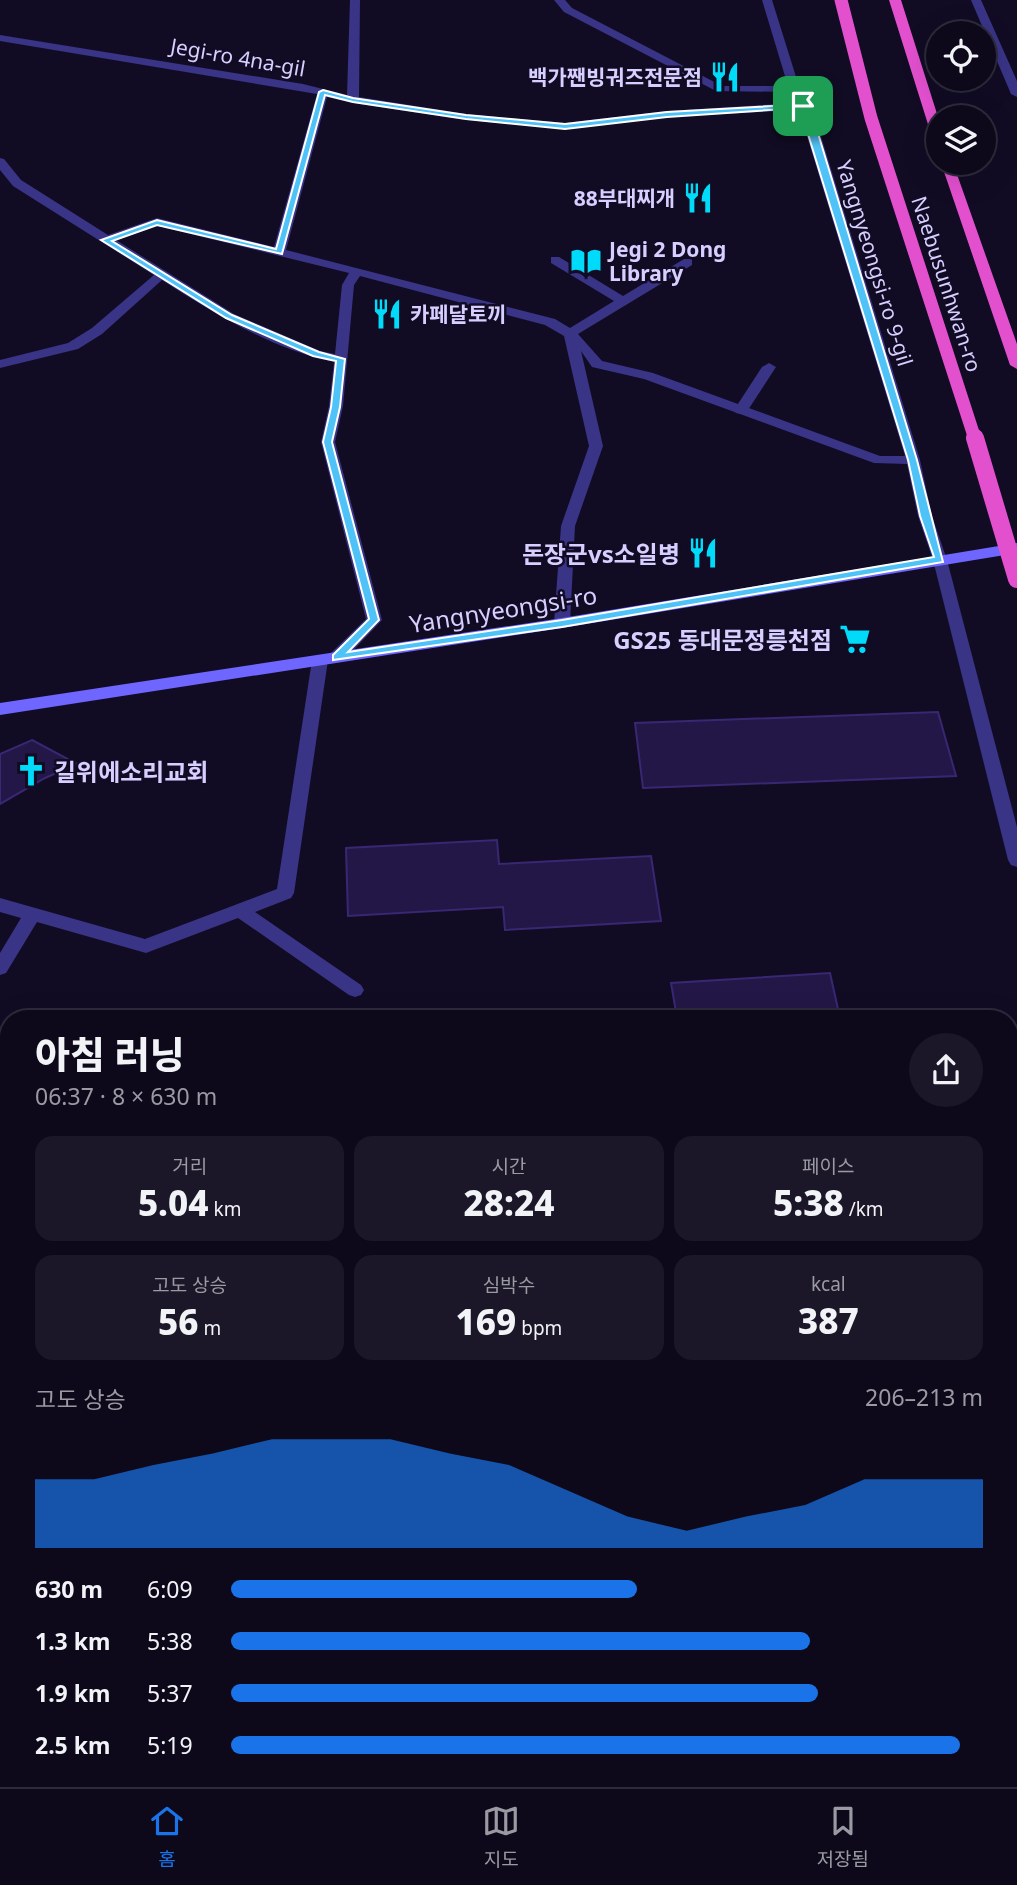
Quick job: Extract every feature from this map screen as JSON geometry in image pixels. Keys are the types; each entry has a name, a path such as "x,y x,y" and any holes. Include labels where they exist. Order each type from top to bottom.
{"highway":[{"name":"Naebusunhwan-ro","path":"841,0 871,118 993,494 1017,579"},
{"path":"895,0 928,105"},
{"name":"Naebusunhwan-ro","path":"951,175 1017,365"}],"main road":[{"name":"Yangnyeongsi-ro","path":"0,709 562,623 1017,548"}],"street":[{"path":"353,100 355,0"},
{"path":"559,0 568,10 720,89 795,89"},
{"name":"Yangnyeongsi-ro 9-gil","path":"767,0 795,89 810,120 913,460 925,516 940,560 1017,860"},
{"path":"976,0 1017,94"},
{"name":"Jegi-ro 4na-gil","path":"0,38 323,92 353,100 466,117 565,126 667,114 803,106"},
{"path":"279,252 323,92"},
{"path":"0,162 16,183 229,317 316,354 341,359"},
{"path":"106,240 157,222 550,322 583,344 597,364 648,376 879,460 913,460"},
{"path":"555,260 623,301"},
{"path":"570,333 688,262"},
{"path":"0,905 146,946 285,893 328,659 374,620 328,442 336,407 348,285 357,271"},
{"path":"0,365 73,346 97,331 162,274"},
{"path":"562,623 568,526 596,446 570,333"},
{"path":"741,410 769,367"},
{"path":"240,910 355,990"},
{"path":"0,968 33,914"}],"pier":[{"path":"828,0 935,0 943,21 926,21 926,91 968,91 973,105 926,105 926,175 996,175 996,168 1017,225 1017,636 1014,633 849,83"}],"building":[{"path":"938,712 956,776 643,788 635,723"},
{"name":"길위에소리교회","path":"32,740 77,764 45,778 0,804 0,754"},
{"path":"497,840 499,864 651,856 661,921 505,930 503,907 348,916 346,848"},
{"path":"830,973 838,1010 676,1010 671,983"}],"place":[{"name":"백가짼빙궈즈전문점","path":"725,77"},
{"name":"88부대찌개","path":"698,198"},
{"name":"Jegi 2 Dong Library","path":"586,261"},
{"name":"카페달토끼","path":"387,314"},
{"name":"돈장군vs소일병","path":"703,553"},
{"name":"GS25 동대문정릉천점","path":"855,639"},
{"name":"길위에소리교회","path":"31,771"}],"route":[{"path":"323,92 353,100 466,117 565,126 667,114 803,106 810,120 913,460 925,516 940,560 562,623 337,657 374,620 328,442 336,407 341,359 316,354 229,317 106,240 157,222 257,249 279,252 323,92"}]}
